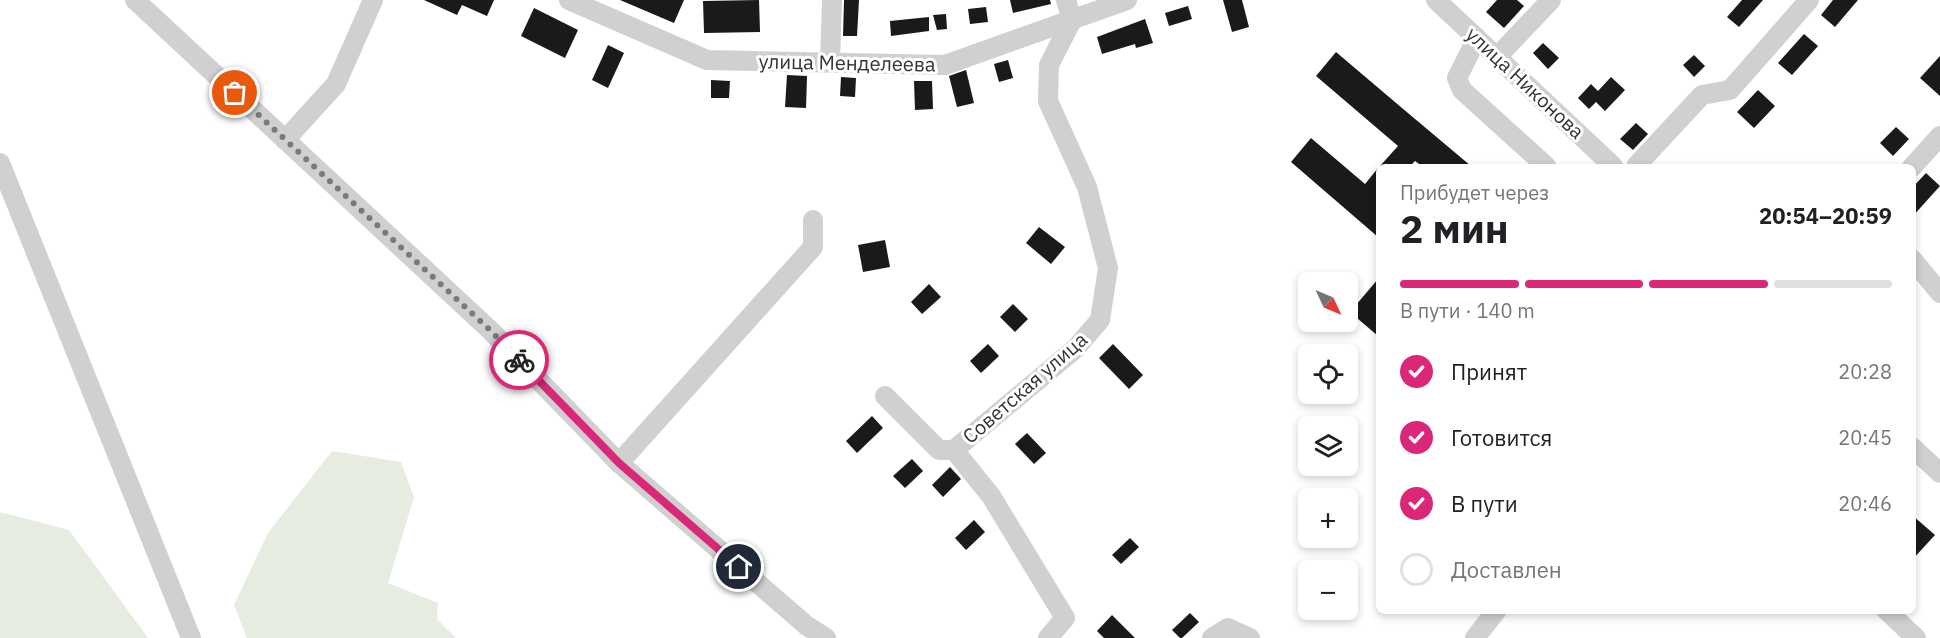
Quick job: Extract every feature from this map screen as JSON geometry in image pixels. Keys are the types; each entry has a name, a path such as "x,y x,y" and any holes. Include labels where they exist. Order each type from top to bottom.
{"street":[{"path":"135,0 491,331 619,463 807,626 826,638"},
{"path":"285,140 336,84 374,0"},
{"name":"улица Менделеева","path":"569,0 707,60 945,65 1127,0"},
{"path":"830,62 832,0"},
{"path":"1066,0 1072,20"},
{"name":"улица Никонова","path":"1436,0 1611,164"},
{"path":"1497,57 1551,0"},
{"path":"1637,164 1702,95 1730,90 1809,0"},
{"name":"Советская улица","path":"885,396 939,450 954,450 1075,349 1101,320 1108,268 1087,187 1048,101 1049,65 1072,20"},
{"path":"1477,38 1457,78 1462,90 1544,164"},
{"path":"1915,164 1940,136"},
{"path":"0,163 191,638"},
{"path":"619,463 813,247 813,220"},
{"path":"1916,264 1940,293"},
{"name":"Советская улица","path":"954,450 991,496 1065,618 1048,638"},
{"path":"1916,451 1940,474"},
{"path":"1475,638 1494,614"},
{"path":"1890,614 1916,638"},
{"path":"1212,638 1228,628 1250,638"}],"shaded area":[{"path":"332,451 401,462 414,497 388,583 438,603 437,619 456,638 247,638 234,605 268,533"},
{"path":"0,512 69,530 148,638 0,638"}],"building":[{"path":"424,0 494,0 487,16 462,5 457,15"},
{"path":"620,0 684,0 674,23"},
{"path":"759,0 760,32 704,33 703,1"},
{"path":"844,0 859,0 857,36 843,36"},
{"path":"1010,0 1050,0 1051,4 1013,13"},
{"path":"1223,0 1242,0 1249,27 1232,32"},
{"path":"1497,0 1517,0 1524,6 1504,28 1486,12"},
{"path":"1742,0 1763,0 1739,27 1727,17"},
{"path":"1833,0 1858,0 1835,27 1821,15"},
{"path":"1188,6 1192,19 1169,26 1165,13"},
{"path":"986,7 988,22 970,24 968,9"},
{"path":"534,8 578,30 565,58 521,36"},
{"path":"946,14 947,29 937,30 933,15"},
{"path":"929,17 929,31 891,36 890,21"},
{"path":"1145,19 1153,43 1136,48 1135,44 1102,54 1097,37"},
{"path":"1804,34 1818,46 1792,75 1778,63"},
{"path":"1543,43 1559,58 1548,69 1533,53"},
{"path":"608,45 624,53 608,88 592,80"},
{"path":"1336,52 1469,164 1419,164 1415,161 1412,164 1382,164 1398,146 1316,76"},
{"path":"1694,55 1705,66 1694,77 1683,65"},
{"path":"1940,56 1940,96 1920,78"},
{"path":"1008,60 1013,78 999,82 994,64"},
{"path":"966,70 974,103 957,107 949,76"},
{"path":"787,75 807,76 806,108 785,107"},
{"path":"841,77 856,78 855,97 840,96"},
{"path":"1611,77 1625,90 1605,111 1596,102 1589,109 1578,98 1591,84 1598,91"},
{"path":"711,80 730,81 729,98 711,98"},
{"path":"914,81 932,81 933,109 915,110"},
{"path":"1758,90 1775,106 1754,128 1737,112"},
{"path":"1636,123 1648,134 1633,150 1620,139"},
{"path":"1896,127 1909,139 1893,156 1880,143"},
{"path":"1311,138 1365,184 1376,170 1376,235 1291,162"},
{"path":"1926,173 1940,186 1916,213 1916,184"},
{"path":"1039,227 1065,247 1051,264 1026,243"},
{"path":"885,240 890,267 863,272 858,245"},
{"path":"1376,281 1376,334 1358,319 1358,303"},
{"path":"929,284 941,297 922,314 911,302"},
{"path":"1013,304 1028,319 1015,332 1000,317"},
{"path":"988,344 999,356 981,373 970,361"},
{"path":"1113,344 1143,375 1129,389 1099,358"},
{"path":"872,416 883,428 857,453 846,441"},
{"path":"1027,433 1046,453 1034,464 1015,444"},
{"path":"912,459 923,471 905,488 893,476"},
{"path":"950,467 961,479 943,497 932,485"},
{"path":"1916,518 1935,535 1916,556"},
{"path":"974,520 985,532 966,550 955,538"},
{"path":"1130,538 1139,547 1121,564 1112,555"},
{"path":"1190,613 1199,622 1180,638 1172,630"},
{"path":"1112,615 1135,638 1104,638 1097,631"}],"way so far":[{"path":"235,93 491,331 519,360"}],"route":[{"path":"519,360 619,463 739,567"}]}
